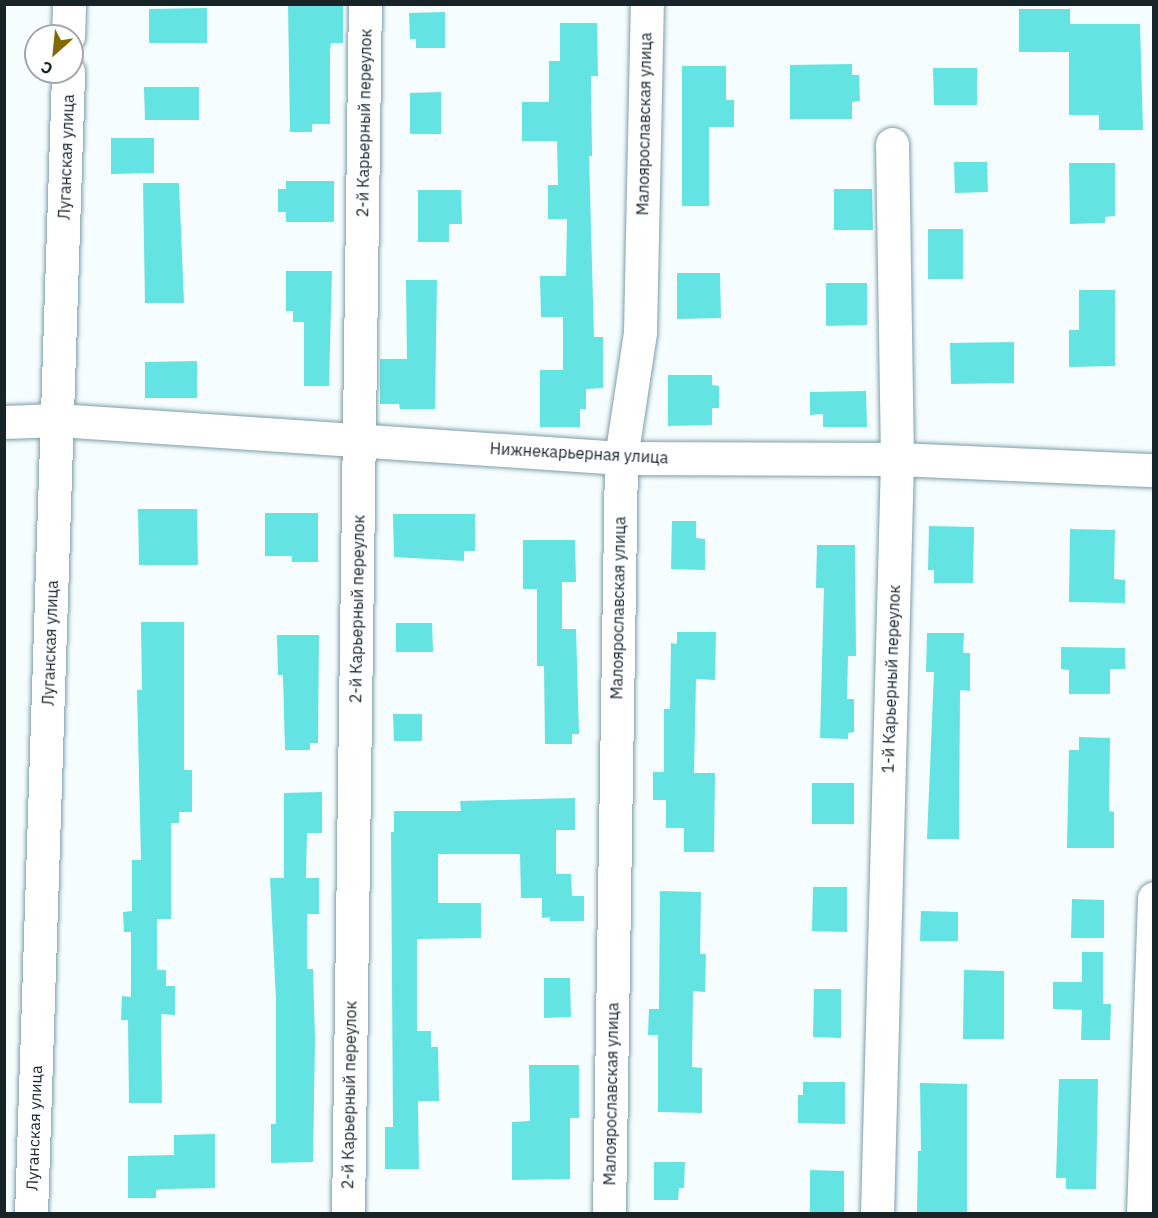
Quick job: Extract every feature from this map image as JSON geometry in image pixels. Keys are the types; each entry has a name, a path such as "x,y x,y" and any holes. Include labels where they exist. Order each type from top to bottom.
{"street":[{"path":"68,24 69,4"},
{"name":"2-й Карьерный переулок","path":"348,1214 366,4"},
{"name":"Малоярославская улица","path":"609,1214 621,458 640,332 647,4"},
{"name":"Луганская улица","path":"31,1214 68,84"},
{"name":"1-й Карьерный переулок","path":"877,1214 897,459 892,144"},
{"name":"Нижнекарьерная улица","path":"4,422 58,420 621,458 897,459 1154,470"},
{"path":"1143,1214 1154,898"}],"building":[{"path":"288,4 343,4 343,43 331,43 330,52 330,124 312,124 312,132 290,132"},
{"path":"207,8 207,43 149,43 149,9"},
{"path":"1019,9 1070,9 1070,24 1140,24 1143,130 1099,130 1099,115 1069,115 1069,52 1019,52"},
{"path":"445,12 445,48 416,48 416,39 410,39 409,13"},
{"path":"560,23 597,23 598,76 591,76 592,156 589,156 594,337 603,337 603,388 586,389 586,409 580,409 580,427 540,427 540,370 563,370 563,317 541,317 540,276 566,276 567,219 548,219 548,185 558,185 557,141 522,141 522,102 549,102 549,61 560,61"},
{"path":"852,64 852,75 859,75 860,101 852,102 852,119 790,119 790,65"},
{"path":"682,66 726,66 726,100 734,100 734,127 709,127 709,206 682,206"},
{"path":"933,68 977,68 977,105 934,105"},
{"path":"144,87 199,87 199,120 145,120"},
{"path":"441,92 441,134 410,134 410,93"},
{"path":"111,138 154,138 154,173 111,174"},
{"path":"954,162 987,162 988,192 955,193"},
{"path":"1069,163 1115,163 1115,216 1105,217 1105,223 1070,224"},
{"path":"286,181 334,181 334,222 286,222 286,212 278,212 278,189 286,189"},
{"path":"143,183 179,183 184,303 145,303"},
{"path":"834,189 872,189 873,230 834,230"},
{"path":"418,190 461,190 462,224 449,224 449,242 418,242"},
{"path":"928,229 963,229 963,279 928,279"},
{"path":"286,271 332,271 329,386 304,386 304,322 293,322 293,311 286,311"},
{"path":"677,273 720,273 721,318 677,319"},
{"path":"406,280 437,280 435,409 400,409 399,404 380,404 380,359 407,359"},
{"path":"826,283 867,283 867,325 826,326"},
{"path":"1079,290 1115,290 1115,366 1069,367 1069,330 1079,330"},
{"path":"1014,342 1014,383 951,384 950,343"},
{"path":"197,361 197,398 145,398 145,362"},
{"path":"668,375 712,375 712,385 719,386 719,408 712,408 712,425 668,426"},
{"path":"866,391 867,427 823,427 823,414 810,415 810,392"},
{"path":"138,509 197,509 198,565 139,565"},
{"path":"265,513 318,513 318,562 292,562 292,556 265,556"},
{"path":"393,514 475,514 475,551 464,551 464,561 394,557"},
{"path":"672,521 696,521 696,538 705,539 705,570 671,569"},
{"path":"929,526 974,527 973,583 934,583 934,570 928,570"},
{"path":"1070,529 1115,530 1114,579 1125,580 1125,603 1069,602"},
{"path":"523,540 575,540 576,582 562,582 562,629 576,629 579,734 572,734 572,744 545,744 544,666 537,666 537,589 523,589"},
{"path":"817,545 855,545 856,656 848,656 847,699 854,699 854,732 848,733 848,739 820,738 824,588 816,588"},
{"path":"141,622 184,622 184,770 192,770 192,812 179,812 179,823 171,823 171,919 157,919 157,970 166,970 166,986 175,986 175,1015 161,1014 162,1103 129,1103 128,1020 121,1020 122,996 131,997 131,932 124,932 123,912 132,911 132,860 141,860 137,690 142,690"},
{"path":"396,623 432,623 433,652 396,652"},
{"path":"677,632 716,632 715,680 696,679 694,773 715,773 714,852 684,852 684,828 666,828 666,800 653,800 653,772 664,772 664,709 670,709 671,643 677,644"},
{"path":"927,633 964,633 963,653 970,653 970,691 960,690 959,839 927,839 934,672 926,672"},
{"path":"277,635 319,635 318,743 310,743 310,750 285,750 283,675 278,675"},
{"path":"1061,647 1125,648 1125,669 1110,669 1110,694 1069,694 1069,670 1061,669"},
{"path":"393,714 422,714 422,741 394,741"},
{"path":"1079,737 1110,738 1109,811 1114,812 1114,848 1067,848 1069,750 1079,750"},
{"path":"812,783 854,783 854,824 812,824"},
{"path":"322,792 322,833 307,833 306,878 319,878 319,914 307,914 307,969 313,969 315,1038 313,1162 271,1163 271,1124 276,1124 276,1000 270,878 284,878 284,793"},
{"path":"575,798 575,830 556,830 556,874 571,874 572,896 584,896 584,921 550,921 550,917 542,918 542,898 521,898 520,854 438,854 438,903 481,903 481,938 417,939 417,1031 431,1031 431,1047 438,1047 439,1101 418,1101 419,1169 385,1169 385,1127 393,1127 391,832 394,832 394,811 461,811 460,801"},
{"path":"813,887 847,887 847,932 812,931"},
{"path":"660,891 701,892 700,954 706,954 705,992 693,991 692,1067 702,1068 702,1113 658,1112 658,1035 648,1035 649,1009 659,1009"},
{"path":"1072,899 1104,900 1104,938 1071,938"},
{"path":"921,911 958,912 958,941 920,941"},
{"path":"1082,952 1103,952 1103,1004 1111,1004 1110,1040 1081,1040 1082,1010 1053,1009 1053,982 1082,982"},
{"path":"964,970 1004,971 1004,1039 963,1039"},
{"path":"544,978 570,978 571,1017 544,1018"},
{"path":"814,989 841,989 841,1038 813,1037"},
{"path":"529,1065 579,1065 579,1118 570,1118 570,1179 512,1180 512,1122 530,1121"},
{"path":"1059,1079 1098,1079 1096,1189 1066,1189 1066,1178 1056,1178"},
{"path":"803,1082 845,1082 845,1124 798,1123 798,1095 803,1095"},
{"path":"920,1083 967,1084 967,1214 917,1214 918,1151 921,1151"},
{"path":"215,1134 215,1188 164,1189 156,1190 156,1198 128,1198 128,1156 174,1155 174,1135"},
{"path":"654,1162 685,1162 684,1188 679,1188 678,1200 654,1200"},
{"path":"810,1170 844,1171 844,1213 810,1212"}]}
